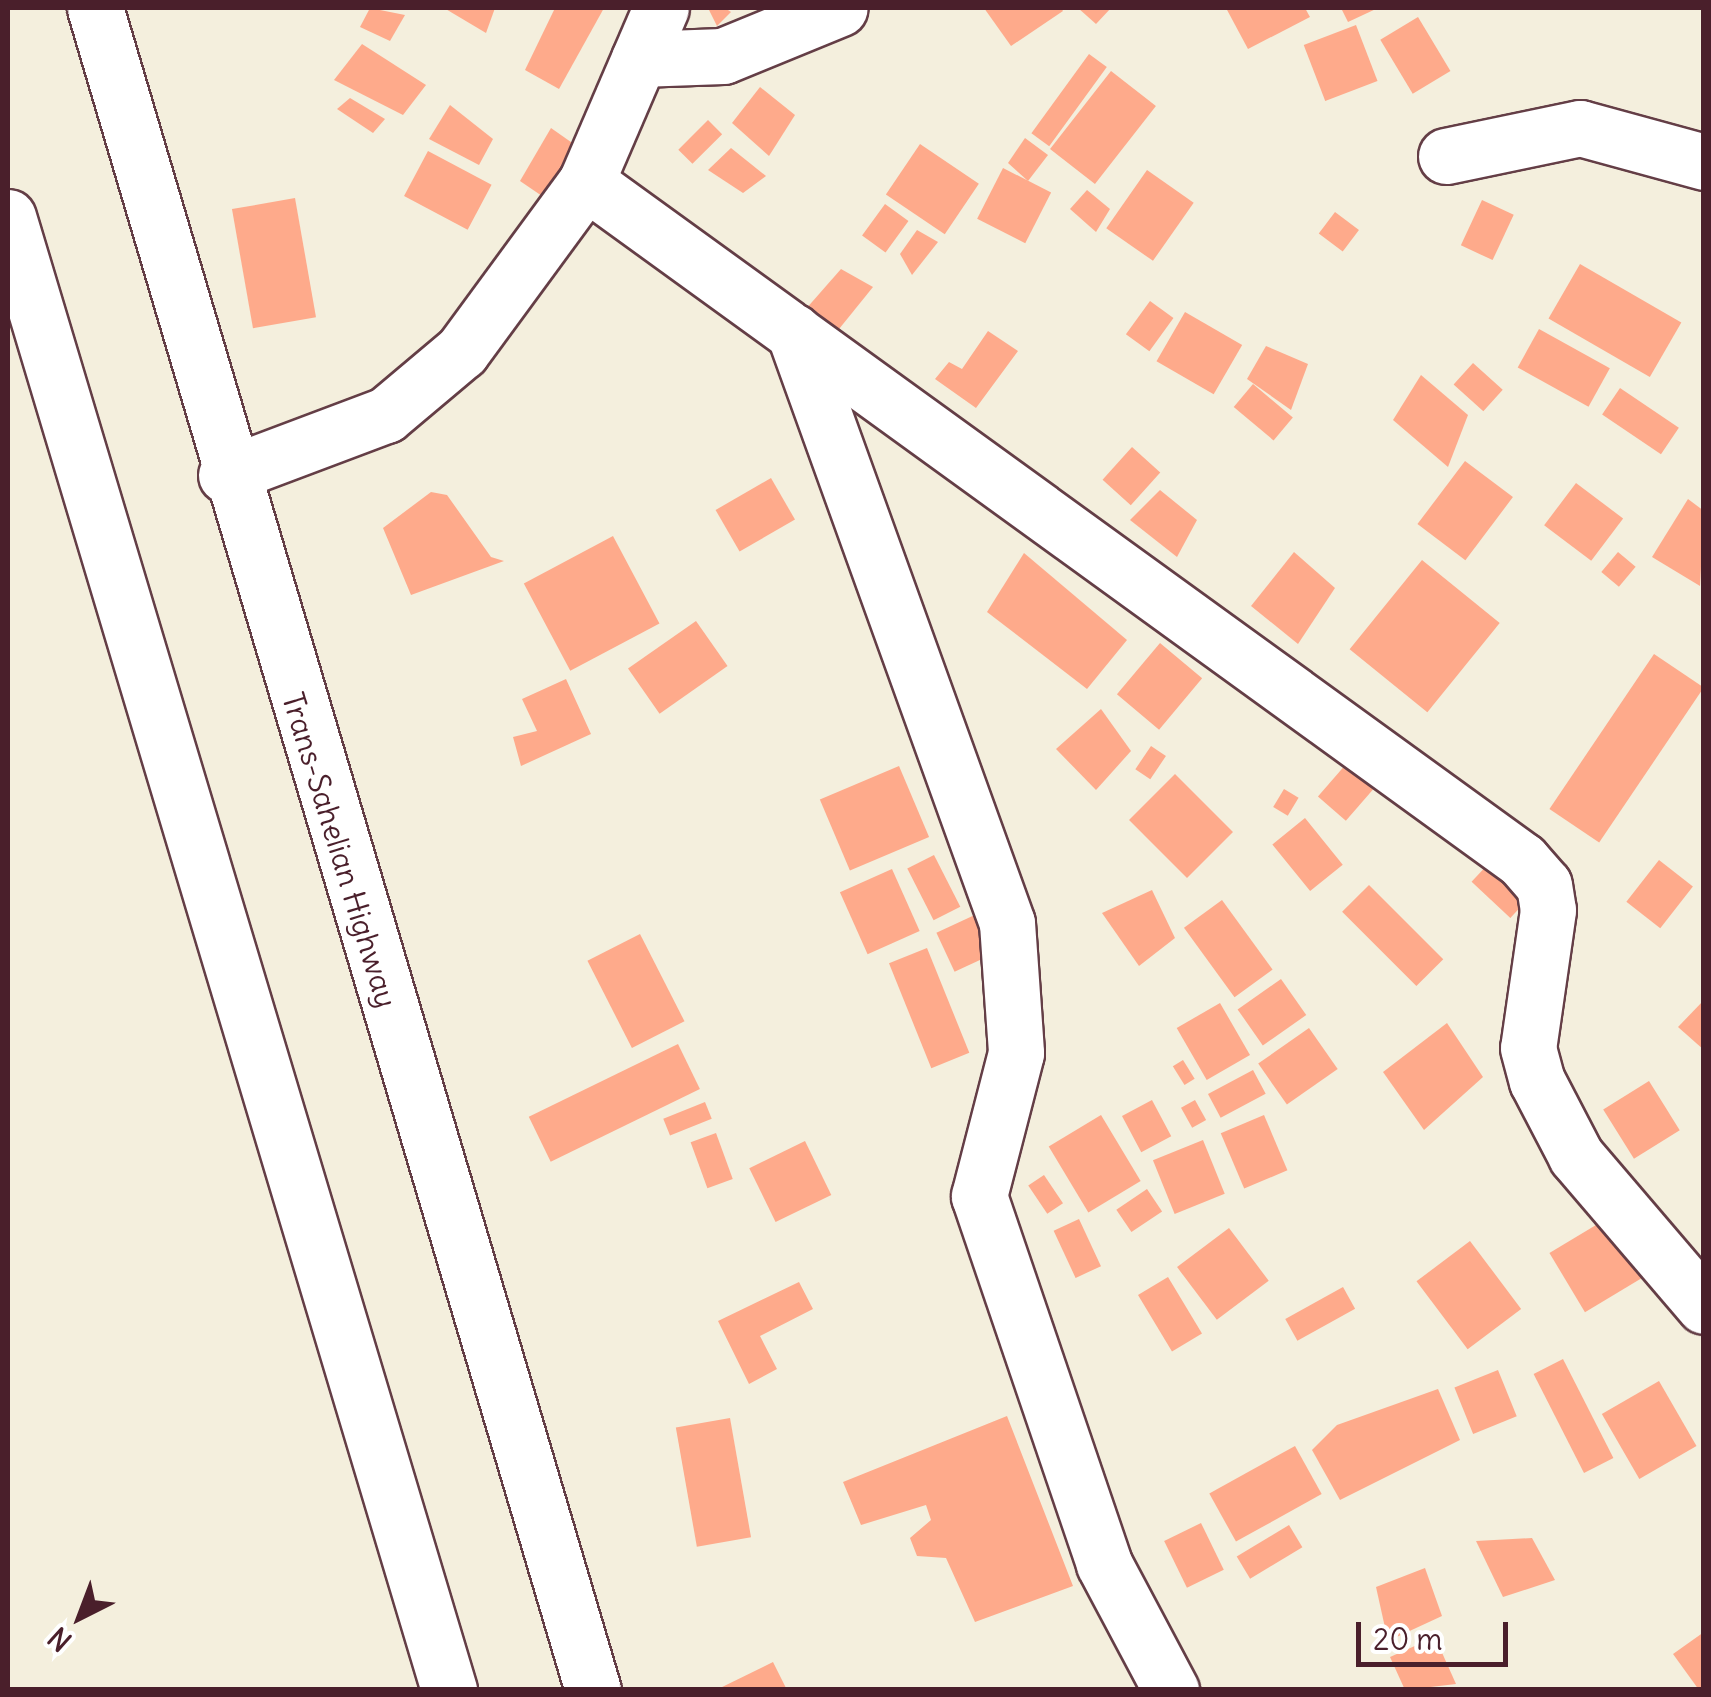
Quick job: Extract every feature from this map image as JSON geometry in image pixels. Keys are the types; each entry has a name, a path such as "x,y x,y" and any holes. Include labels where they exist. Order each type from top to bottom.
{"main road":[{"name":"Trans-Sahelian Highway","path":"95,8 226,474 592,1690"},
{"path":"226,474 386,415 422,390 586,182 661,8"},
{"path":"639,59 723,56 840,8"},
{"path":"1446,156 1580,128 1704,162"},
{"path":"586,182 1522,860 1544,885 1548,910 1528,1048 1537,1081 1576,1156 1704,1306"},
{"path":"8,217 44,363 449,1690"},
{"path":"794,332 1007,924 1016,1052 979,1196 1104,1564 1171,1690"}],"building":[{"path":"370,8 405,15 390,41 360,27"},
{"path":"444,8 495,8 486,33"},
{"path":"555,8 604,8 559,89 525,70"},
{"path":"708,8 725,8 731,12 717,26"},
{"path":"984,8 1061,8 1063,11 1011,46"},
{"path":"1078,8 1111,8 1096,24"},
{"path":"1226,8 1305,8 1310,17 1248,49"},
{"path":"1341,8 1378,8 1348,22"},
{"path":"1418,17 1450,71 1413,94 1380,40"},
{"path":"1356,25 1378,81 1325,101 1304,45"},
{"path":"362,44 426,85 403,115 334,80"},
{"path":"1089,54 1107,67 1049,146 1031,133"},
{"path":"1111,71 1156,106 1095,184 1050,149"},
{"path":"760,87 795,115 769,156 732,123"},
{"path":"350,98 385,119 373,133 337,109"},
{"path":"450,105 493,139 479,165 429,139"},
{"path":"708,120 722,134 692,164 678,150"},
{"path":"551,128 578,147 542,196 520,181"},
{"path":"1025,138 1048,155 1028,181 1008,163"},
{"path":"920,144 979,184 945,234 886,195"},
{"path":"731,148 766,176 743,193 708,170"},
{"path":"428,151 492,185 468,230 404,196"},
{"path":"1003,168 1051,193 1025,243 977,219"},
{"path":"1147,170 1194,203 1153,261 1106,228"},
{"path":"1087,190 1110,209 1096,232 1070,209"},
{"path":"295,198 316,317 253,328 232,209"},
{"path":"1482,200 1514,215 1493,260 1461,245"},
{"path":"885,204 908,221 886,253 862,236"},
{"path":"1335,212 1359,230 1343,252 1319,234"},
{"path":"917,230 938,242 912,275 900,254"},
{"path":"1580,264 1681,323 1650,377 1548,319"},
{"path":"841,269 873,287 835,334 805,310"},
{"path":"1150,301 1173,318 1149,351 1126,334"},
{"path":"1185,312 1242,345 1214,394 1156,361"},
{"path":"1539,329 1610,368 1589,407 1518,367"},
{"path":"988,331 1018,351 976,408 935,379 949,362 962,369"},
{"path":"1266,346 1308,364 1291,410 1247,379"},
{"path":"1473,363 1503,390 1483,411 1454,385"},
{"path":"1421,375 1468,415 1448,467 1393,420"},
{"path":"1253,384 1293,417 1274,440 1234,407"},
{"path":"1620,388 1679,428 1661,454 1602,415"},
{"path":"1132,447 1160,472 1131,505 1103,480"},
{"path":"1465,461 1513,497 1465,560 1417,524"},
{"path":"771,478 795,520 740,552 716,510"},
{"path":"1576,483 1623,519 1591,561 1544,525"},
{"path":"1160,490 1197,520 1177,557 1130,520"},
{"path":"431,492 447,495 491,557 504,561 411,595 383,528"},
{"path":"1688,499 1704,511 1700,586 1652,557"},
{"path":"613,536 659,623 570,671 524,583"},
{"path":"1294,552 1335,588 1298,644 1251,606"},
{"path":"1618,552 1636,567 1619,587 1601,572"},
{"path":"1024,553 1127,640 1087,689 987,612"},
{"path":"1422,560 1500,623 1427,712 1350,649"},
{"path":"696,621 728,666 660,714 628,669"},
{"path":"1160,643 1202,678 1159,730 1117,694"},
{"path":"1654,654 1704,688 1599,843 1549,809"},
{"path":"566,679 591,734 521,766 513,737 537,731 522,699"},
{"path":"1101,709 1131,751 1096,790 1056,749"},
{"path":"1151,746 1166,756 1150,779 1135,769"},
{"path":"1354,755 1382,779 1346,821 1318,797"},
{"path":"899,766 929,837 850,870 820,800"},
{"path":"1175,774 1233,832 1187,878 1129,820"},
{"path":"1284,789 1299,798 1288,816 1273,807"},
{"path":"1305,818 1343,865 1310,891 1272,844"},
{"path":"934,855 960,907 934,920 907,869"},
{"path":"1659,860 1693,886 1660,928 1626,902"},
{"path":"1490,862 1529,898 1510,918 1472,882"},
{"path":"892,869 920,931 868,954 840,892"},
{"path":"1369,885 1443,959 1416,986 1342,912"},
{"path":"1152,890 1175,938 1139,966 1102,913"},
{"path":"1222,900 1273,970 1235,997 1184,928"},
{"path":"979,913 997,952 955,972 936,933"},
{"path":"640,934 684,1021 632,1048 587,961"},
{"path":"927,948 969,1053 931,1068 889,963"},
{"path":"1281,979 1306,1015 1263,1045 1238,1009"},
{"path":"1704,1000 1704,1050 1678,1027"},
{"path":"1220,1003 1250,1055 1207,1080 1177,1028"},
{"path":"1447,1023 1483,1077 1424,1130 1383,1072"},
{"path":"1309,1028 1338,1069 1287,1105 1258,1064"},
{"path":"678,1044 700,1089 551,1162 529,1117"},
{"path":"1183,1060 1195,1079 1184,1085 1173,1066"},
{"path":"1253,1070 1266,1094 1221,1118 1208,1094"},
{"path":"1649,1081 1680,1130 1634,1159 1603,1110"},
{"path":"1152,1100 1171,1136 1141,1152 1122,1116"},
{"path":"1195,1100 1206,1120 1192,1128 1181,1108"},
{"path":"705,1102 712,1119 670,1136 663,1119"},
{"path":"1101,1115 1141,1181 1088,1212 1049,1146"},
{"path":"1264,1115 1287,1170 1244,1189 1221,1133"},
{"path":"716,1133 733,1179 707,1188 691,1142"},
{"path":"1203,1140 1225,1194 1175,1214 1153,1160"},
{"path":"805,1141 831,1195 776,1222 749,1168"},
{"path":"1044,1175 1063,1203 1047,1214 1028,1186"},
{"path":"1147,1189 1162,1211 1131,1232 1116,1210"},
{"path":"1079,1219 1101,1266 1076,1278 1054,1231"},
{"path":"1606,1219 1642,1278 1585,1312 1549,1253"},
{"path":"1229,1228 1269,1281 1217,1320 1177,1267"},
{"path":"1470,1241 1521,1309 1468,1349 1416,1281"},
{"path":"1168,1277 1202,1334 1172,1352 1138,1295"},
{"path":"799,1282 813,1309 760,1336 777,1369 749,1384 718,1321"},
{"path":"1343,1287 1355,1309 1297,1341 1285,1319"},
{"path":"1563,1359 1613,1458 1584,1473 1534,1374"},
{"path":"1498,1370 1517,1416 1473,1434 1454,1388"},
{"path":"1659,1381 1696,1446 1639,1479 1602,1414"},
{"path":"1438,1389 1460,1440 1340,1500 1312,1450 1337,1425"},
{"path":"1007,1416 1073,1586 975,1622 946,1558 917,1556 910,1538 931,1520 926,1505 861,1525 843,1482"},
{"path":"730,1418 751,1537 697,1547 676,1428"},
{"path":"1295,1446 1322,1494 1236,1542 1209,1494"},
{"path":"1201,1523 1224,1570 1187,1588 1164,1541"},
{"path":"1289,1525 1302,1547 1250,1579 1237,1556"},
{"path":"1532,1538 1555,1580 1503,1597 1476,1541"},
{"path":"1425,1568 1442,1616 1388,1641 1376,1587"},
{"path":"1704,1632 1704,1690 1699,1690 1673,1654"},
{"path":"1435,1637 1456,1684 1405,1690 1390,1657"},
{"path":"773,1662 787,1690 716,1690"}]}
